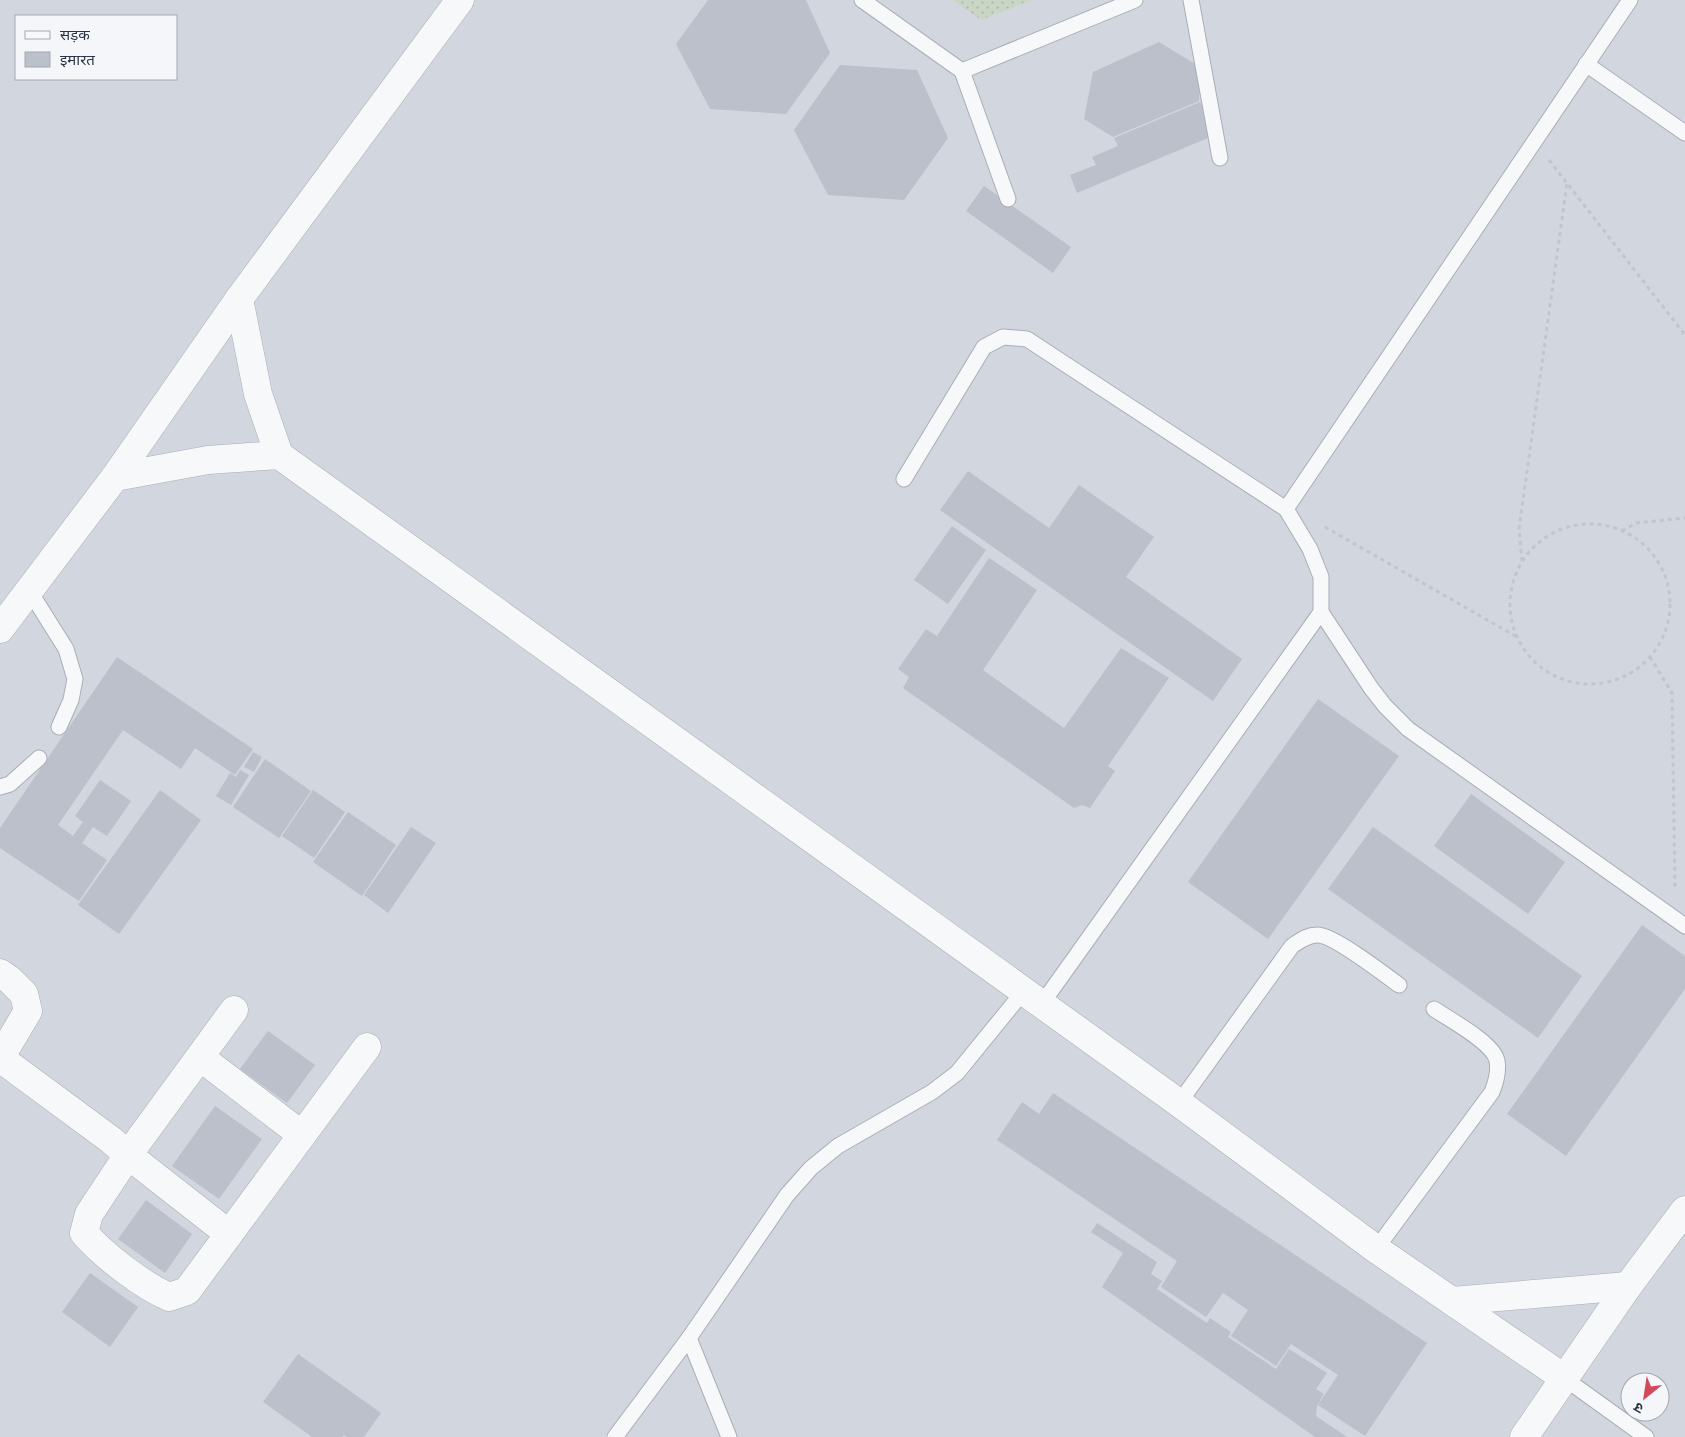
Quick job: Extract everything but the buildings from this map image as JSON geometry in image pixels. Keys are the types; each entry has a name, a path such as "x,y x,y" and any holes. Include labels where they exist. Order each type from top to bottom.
{"street":[{"path":"0,629 115,477 238,299 460,0"},
{"path":"238,299 258,394 279,455 1178,1103 1376,1249 1564,1378"},
{"path":"115,477 208,460 279,455"},
{"path":"0,973 24,994 28,1011 0,1058 111,1140 229,1234"},
{"path":"234,1010 128,1155 89,1214 84,1233 96,1247 155,1290 169,1297 187,1291 368,1047"},
{"path":"200,1057 302,1135"},
{"path":"1524,1437 1628,1286 1685,1210"},
{"path":"1452,1301 1628,1286"}],"lane":[{"path":"862,0 962,71 1008,199"},
{"path":"962,71 1135,0"},
{"path":"1191,0 1220,158"},
{"path":"1286,510 1630,0"},
{"path":"1586,64 1685,132"},
{"path":"904,479 984,347 1003,337 1027,339 1286,510 1310,549 1321,578 1321,612 1371,688 1386,706 1408,729 1680,923"},
{"path":"30,590 66,649 75,679 72,700 59,727"},
{"path":"615,1437 689,1338 787,1195 811,1168 838,1146 932,1092 957,1073 1032,999 1321,612"},
{"path":"0,787 10,784 39,758"},
{"path":"1178,1103 1292,946 1306,936 1318,934 1332,939 1399,985"},
{"path":"1376,1249 1492,1092 1497,1077 1497,1060 1489,1046 1434,1009"},
{"path":"689,1338 729,1437"},
{"path":"1564,1378 1646,1437"}],"path":[{"path":"1534,141 1685,335"},
{"path":"1522,561 1519,529 1567,183"},
{"path":"1286,510 1328,528 1518,638"},
{"path":"1622,531 1636,523 1685,518"},
{"path":"1587,524 1605,525 1622,531 1638,540 1652,553 1662,569 1668,585 1670,604 1668,623 1661,641 1650,657 1635,670 1617,679 1598,683 1578,683 1560,678 1542,668 1528,654 1518,638 1512,618 1510,599 1514,580 1522,561 1534,546 1550,534 1568,527 1587,524"},
{"path":"1650,657 1672,693 1680,923"}],"shaded area":[{"path":"0,0 1685,0 1685,1437 0,1437"}],"green space":[{"path":"953,0 1032,0 981,20"}]}
